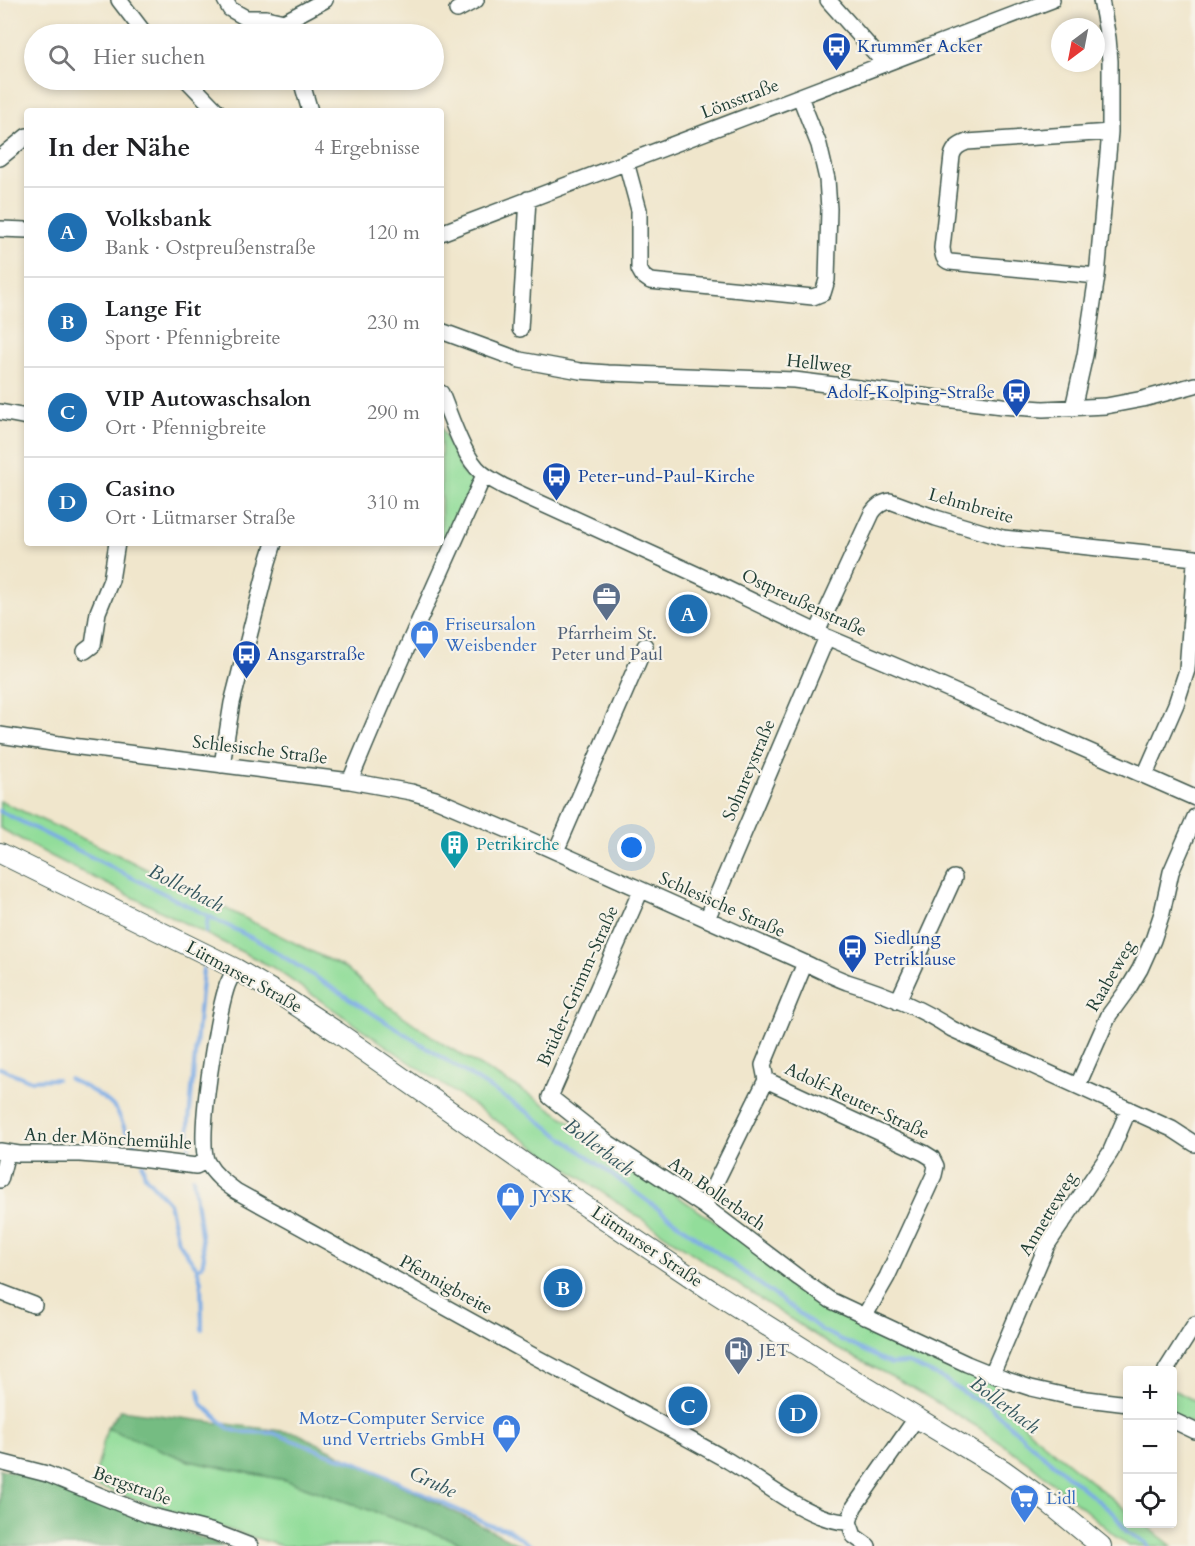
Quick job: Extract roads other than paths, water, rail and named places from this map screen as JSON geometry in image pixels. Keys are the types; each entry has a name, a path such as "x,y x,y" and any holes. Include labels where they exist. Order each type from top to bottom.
{"main road":[{"name":"Lütmarser Straße","path":"0,853 236,969 285,998 709,1289 1003,1470 1050,1504 1101,1546"}],"street":[{"path":"119,0 138,24"},
{"path":"225,0 230,9 246,18 266,18 278,24"},
{"path":"292,24 325,0"},
{"path":"457,10 476,0"},
{"path":"828,0 885,64"},
{"name":"Lönsstraße","path":"444,232 885,64 1021,6 1052,0"},
{"path":"1073,408 1085,354 1097,276 1110,132 1110,61 1101,0"},
{"path":"197,90 214,108"},
{"path":"304,90 309,108"},
{"path":"626,162 639,210 639,269 643,276 650,281 813,297 823,293 827,280 827,179 819,145 800,97"},
{"path":"1097,276 950,262 943,256 942,248 952,156 959,145 967,142 1110,132"},
{"path":"0,158 24,138"},
{"path":"520,329 528,199"},
{"path":"0,229 24,230"},
{"name":"Hellweg","path":"444,332 520,360 580,370 794,380 1043,409 1106,406 1195,385"},
{"name":"Ostpreußenstraße","path":"444,400 467,454 484,475 503,486 700,576 822,635 1195,798"},
{"path":"0,412 24,416"},
{"path":"350,781 404,656 446,544 484,475"},
{"name":"Lehmbreite","path":"822,635 872,513 876,506 883,502 890,501 936,518 1003,538 1195,558"},
{"path":"85,651 93,645 98,612 111,580 117,546"},
{"path":"222,765 232,703 273,546"},
{"path":"1145,776 1191,670 1195,563"},
{"name":"Sohnreystraße","path":"707,919 822,635"},
{"path":"556,851 645,645"},
{"name":"Schlesische Straße","path":"0,735 350,781 411,792 435,799 804,963 936,1018 952,1029 1172,1129 1195,1144"},
{"name":"Raabeweg","path":"1078,1085 1109,1015 1140,969 1154,939 1171,872 1195,817"},
{"path":"898,1002 954,878"},
{"name":"Brüder-Grimm-Straße","path":"550,1097 641,890"},
{"name":"Adolf-Reuter-Straße","path":"704,1206 766,1080 763,1065 804,963"},
{"path":"206,1161 203,1139 217,1026 226,987 236,969"},
{"name":"Adolf-Reuter-Straße","path":"766,1080 924,1153 932,1158 936,1166 934,1175 887,1277 864,1317"},
{"name":"Am Bollerbach","path":"550,1097 607,1142 704,1206 830,1300 992,1374 1031,1388 1071,1397 1123,1403"},
{"name":"Annetteweg","path":"992,1374 1047,1245 1110,1153 1129,1109"},
{"name":"An der Mönchemühle","path":"0,1180 4,1152 80,1154 196,1166 206,1161"},
{"name":"Pfennigbreite","path":"206,1161 218,1176 236,1191 727,1460 817,1515 838,1522 849,1522"},
{"path":"0,1292 34,1305"},
{"path":"1169,1366 1195,1324"},
{"path":"868,1546 854,1536 849,1522 854,1507 917,1417"},
{"path":"1177,1422 1195,1431"},
{"name":"Bergstraße","path":"0,1462 47,1474 148,1515 214,1532 250,1546"}],"waterway":[{"name":"Bollerbach","path":"0,811 262,943 526,1111 823,1331 891,1364 908,1363 940,1377 989,1406 1037,1450 1114,1514 1127,1532 1148,1546"},
{"path":"206,932 208,916"},
{"path":"189,1147 189,1121 203,969"},
{"name":"Grube","path":"0,1068 29,1080 57,1079"},
{"name":"Grube","path":"69,1079 113,1106 139,1154"},
{"name":"Grube","path":"142,1164 145,1176 169,1203 178,1241 197,1268 201,1282 202,1329"},
{"path":"193,1178 204,1256 202,1266 197,1268"},
{"name":"Grube","path":"199,1390 201,1403 229,1429 240,1432 273,1433 353,1461 492,1526 509,1530 531,1546"}],"place":[{"name":"Krummer Acker","path":"836,72"},
{"name":"Adolf-Kolping-Straße","path":"1016,418"},
{"name":"Peter-und-Paul-Kirche","path":"557,502"},
{"name":"Volksbank","path":"688,614"},
{"name":"Pfarrheim St. Peter und Paul","path":"607,622"},
{"name":"Friseursalon Weisbender","path":"424,660"},
{"name":"Ansgarstraße","path":"246,680"},
{"name":"Petrikirche","path":"455,870"},
{"name":"Siedlung Petriklause","path":"853,974"},
{"name":"JYSK","path":"511,1222"},
{"name":"Lange Fit","path":"563,1288"},
{"name":"JET","path":"738,1376"},
{"name":"VIP Autowaschsalon","path":"688,1406"},
{"name":"Casino","path":"798,1414"},
{"name":"Motz-Computer Service und Vertriebs GmbH","path":"506,1454"},
{"name":"Lidl","path":"1025,1524"}]}
